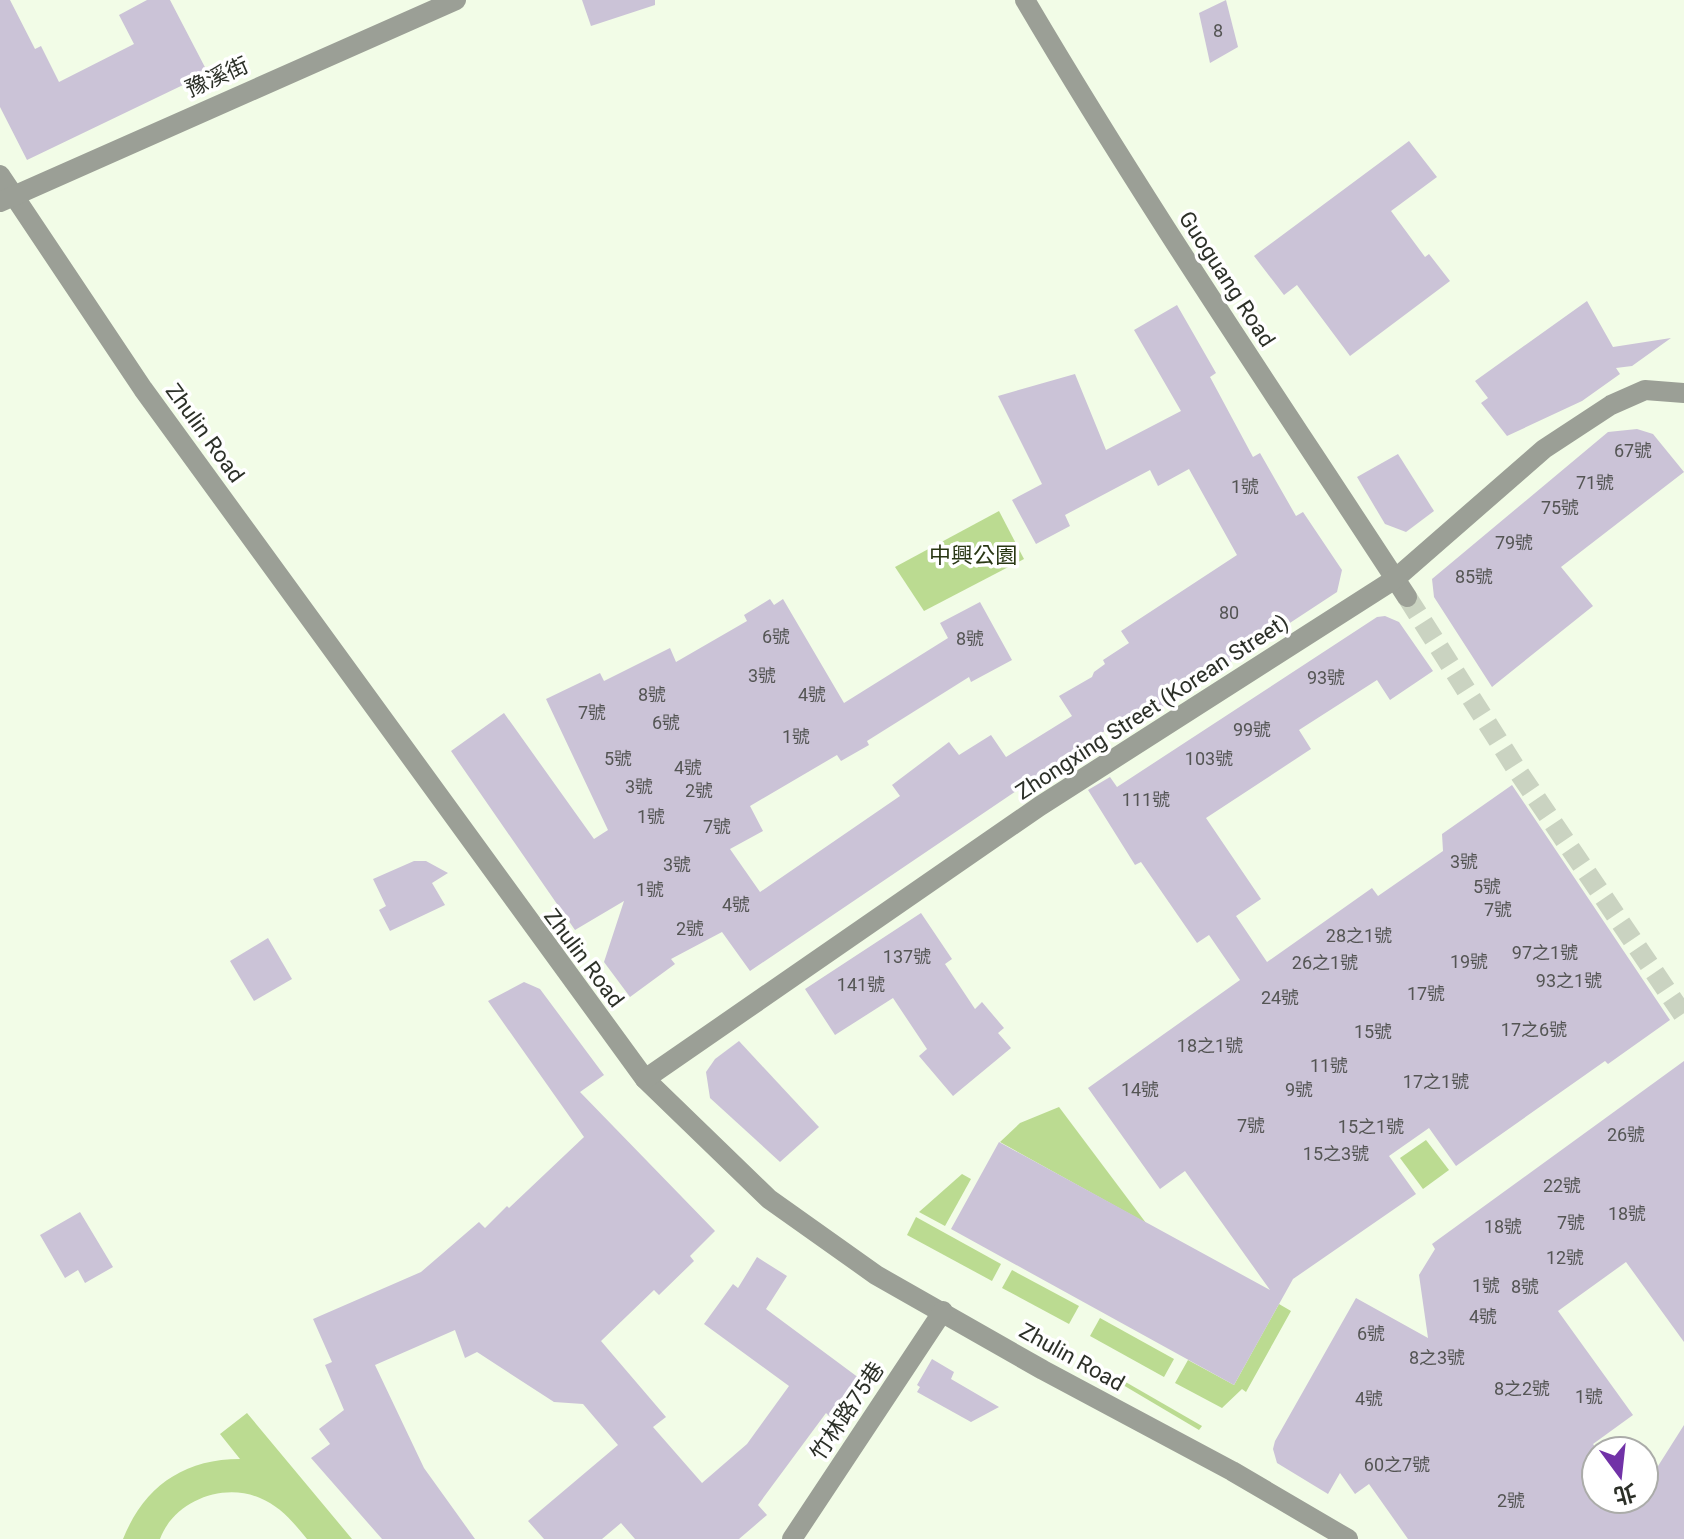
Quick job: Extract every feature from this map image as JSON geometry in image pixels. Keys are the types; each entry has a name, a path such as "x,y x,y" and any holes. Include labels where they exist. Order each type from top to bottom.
{"street":[{"name":"豫溪街","path":"6,200 246,90 456,0"},
{"name":"Guoguang Road","path":"1025,0 1101,129 1407,597"},
{"name":"Zhulin Road","path":"0,175 6,200 645,1079 769,1199 876,1275 1348,1539"},
{"name":"Zhongxing Street (Korean Street)","path":"645,1079 1040,806 1395,579 1544,449 1611,405 1645,390 1684,393"},
{"name":"竹林路75巷","path":"792,1539 943,1311"}],"green space":[{"name":"中興公園","path":"999,511 1024,559 924,611 895,567"},
{"path":"1059,1107 1146,1223 1000,1142 1020,1123"},
{"path":"1426,1140 1449,1170 1423,1189 1400,1158"},
{"path":"962,1174 971,1179 945,1226 919,1212"},
{"path":"916,1217 1001,1264 992,1281 907,1235"},
{"path":"1012,1270 1079,1306 1069,1324 1002,1288"},
{"path":"1279,1304 1291,1311 1246,1392 1242,1389 1222,1408 1175,1383 1188,1360 1234,1385"},
{"path":"1100,1318 1174,1359 1164,1377 1090,1336"},
{"path":"1103,1369 1202,1426 1199,1430 1101,1372"},
{"path":"247,1413 352,1539 307,1539 267,1501 231,1492 201,1498 188,1505 176,1514 160,1539 123,1539 142,1505 168,1480 201,1464 240,1459 220,1434"}],"building":[{"path":"0,0 10,0 35,49 41,46 59,82 134,44 119,15 147,0 170,0 208,73 27,160 0,107"},
{"path":"582,0 655,0 655,5 591,26"},
{"path":"1226,0 1238,47 1210,63 1199,13"},
{"path":"1409,141 1437,177 1391,211 1425,257 1429,254 1450,281 1350,356 1297,285 1284,295 1254,256"},
{"path":"1587,301 1613,347 1671,338 1632,366 1616,368 1620,374 1582,401 1507,436 1481,403 1488,398 1475,381"},
{"path":"1177,305 1216,373 1210,377 1253,457 1260,453 1296,516 1303,512 1342,570 1337,592 1141,721 1134,712 1088,742 1096,755 1041,789 1034,779 750,971 722,932 671,959 675,964 630,997 604,962 624,901 575,930 451,751 504,713 594,839 608,830 546,699 600,673 604,681 670,648 676,662 747,621 744,615 770,599 774,605 783,599 844,703 948,638 940,623 980,602 1012,660 971,682 969,677 867,741 869,745 841,761 837,755 750,806 763,831 730,849 760,892 900,796 892,785 949,742 959,755 991,735 1006,757 1072,716 1059,696 1092,677 1105,664 1103,660 1129,643 1121,631 1237,555 1189,469 1158,486 1150,470 1065,515 1070,526 1036,544 1012,500 1042,484 998,396 1075,374 1106,450 1181,411 1134,330"},
{"path":"1637,429 1653,434 1684,472 1561,567 1593,606 1492,687 1434,597 1432,579 1608,432"},
{"path":"1398,454 1434,511 1406,532 1385,524 1357,477"},
{"path":"1385,616 1399,622 1433,671 1390,700 1377,680 1299,730 1311,749 1206,818 1261,899 1236,916 1267,962 1372,888 1378,896 1443,851 1442,834 1512,785 1670,1020 1608,1064 1605,1061 1456,1166 1429,1128 1389,1156 1416,1194 1293,1279 1234,1385 951,1229 999,1142 1270,1290 1185,1171 1160,1189 1088,1088 1240,980 1209,935 1197,943 1141,862 1135,865 1088,790 1110,777 1117,787 1377,617"},
{"path":"414,861 426,861 448,873 432,883 445,905 390,931 379,910 386,906 373,879"},
{"path":"921,913 952,959 945,964 975,1009 982,1002 1004,1028 998,1033 1011,1048 953,1096 919,1056 927,1049 893,998 835,1035 805,989"},
{"path":"268,938 292,979 254,1001 230,961"},
{"path":"524,982 540,989 604,1075 580,1092 715,1231 690,1256 694,1261 659,1295 654,1290 601,1341 666,1417 653,1427 702,1483 747,1444 789,1386 704,1324 733,1284 738,1288 757,1257 787,1276 766,1309 859,1378 830,1417 826,1413 758,1505 767,1515 739,1539 635,1539 621,1523 602,1539 544,1539 528,1521 618,1445 583,1404 554,1402 477,1352 465,1358 455,1330 375,1365 424,1468 475,1539 382,1539 311,1458 330,1444 319,1429 344,1410 325,1365 332,1362 313,1319 421,1272 479,1222 485,1228 584,1137 488,1001"},
{"path":"739,1041 819,1127 780,1162 710,1098 706,1072 715,1059"},
{"path":"1684,1061 1684,1342 1626,1262 1558,1311 1633,1415 1605,1435 1580,1435 1580,1515 1660,1515 1660,1463 1684,1425 1684,1539 1408,1539 1369,1484 1355,1494 1340,1473 1328,1494 1277,1463 1273,1449 1275,1441 1356,1298 1428,1338 1419,1275 1435,1249 1432,1244"},
{"path":"80,1212 113,1267 85,1283 78,1270 65,1278 40,1235"},
{"path":"932,1359 954,1372 951,1379 999,1407 971,1422 917,1392 920,1387 917,1385"}],"tunnel":[{"path":"1407,597 1515,767 1684,1016"}]}
